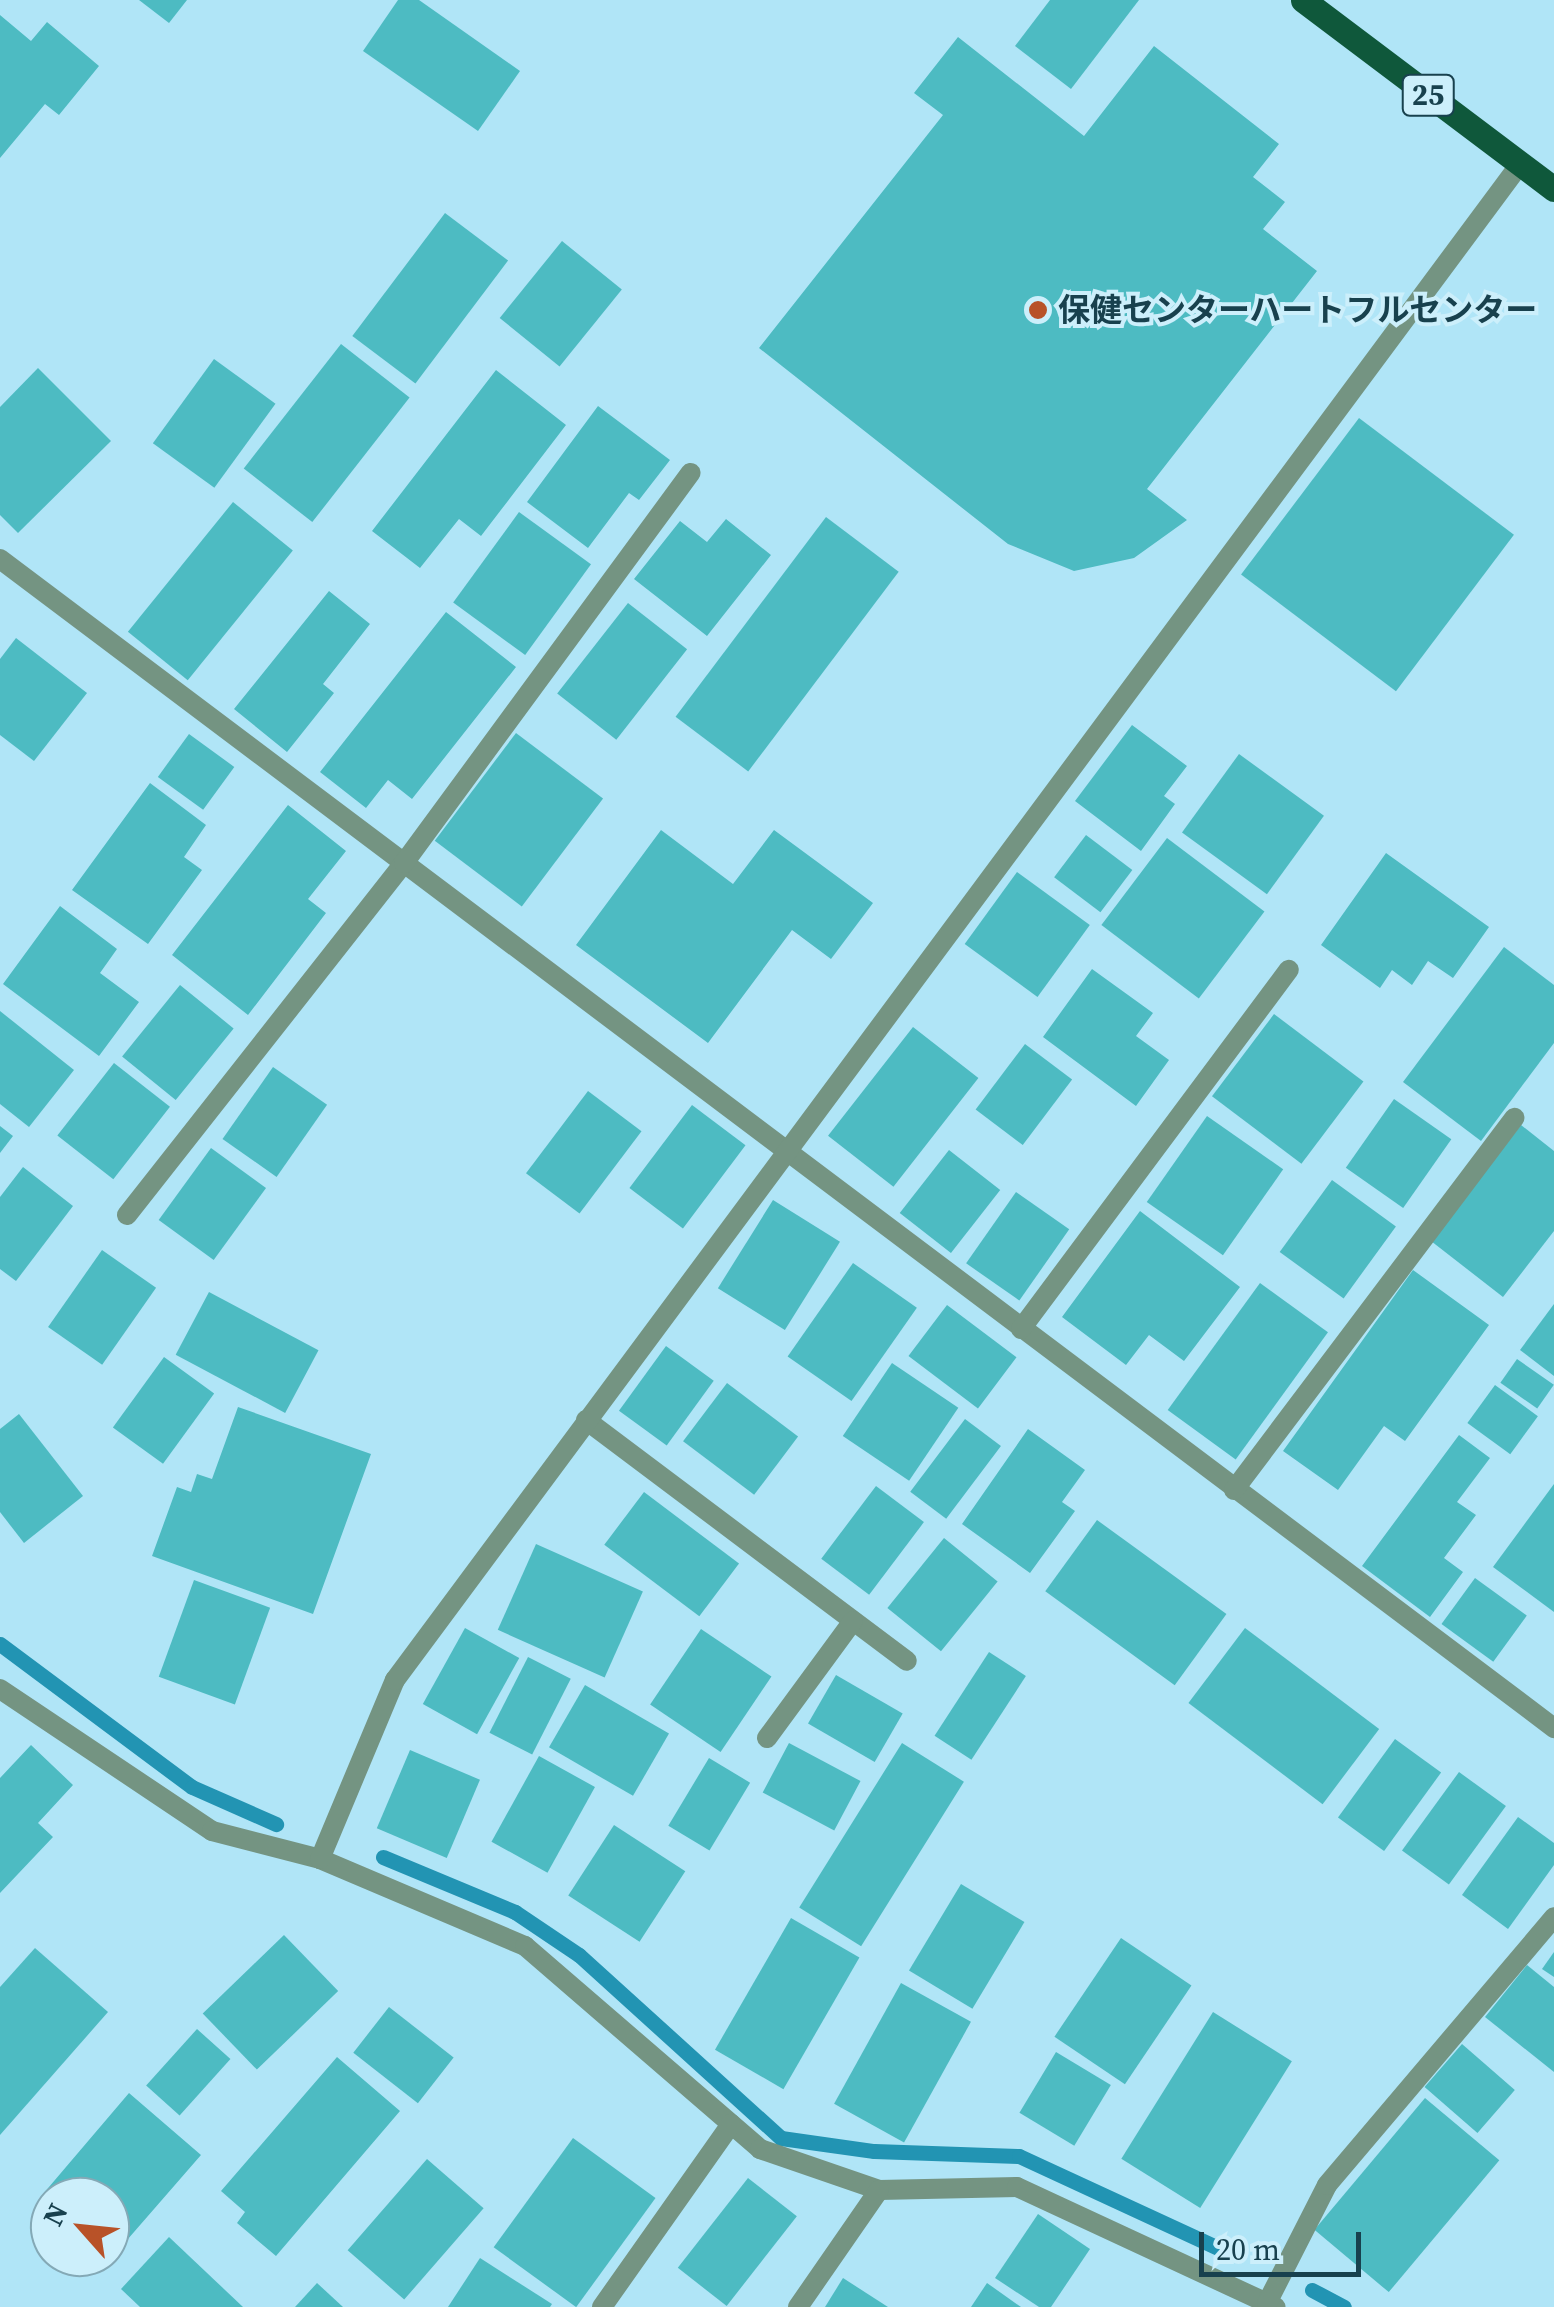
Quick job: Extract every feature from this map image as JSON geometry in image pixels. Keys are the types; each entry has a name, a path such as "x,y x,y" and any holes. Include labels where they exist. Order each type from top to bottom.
{"main road":[{"name":"25","path":"1303,0 1554,190"}],"lane":[{"path":"320,1860 395,1680 1520,164"},
{"path":"127,1215 404,863 690,473"},
{"path":"0,560 1554,1728"},
{"path":"1021,1329 1289,970"},
{"path":"1234,1490 1514,1118"},
{"path":"586,1420 907,1661"},
{"path":"768,1738 853,1621"},
{"path":"0,1690 212,1831 320,1860 525,1946 760,2149 879,2190 1017,2188 1271,2305 1327,2185 1554,1917"},
{"path":"602,2307 731,2124"},
{"path":"798,2307 879,2190"}],"building":[{"path":"139,0 187,0 169,23"},
{"path":"398,0 419,0 520,71 478,131 363,51"},
{"path":"1050,0 1139,0 1071,89 1015,46"},
{"path":"0,15 31,41 47,22 99,66 59,115 45,104 0,158"},
{"name":"保健センターハートフルセンター","path":"958,37 1084,136 1154,46 1279,144 1253,177 1285,202 1263,229 1317,271 1147,489 1187,520 1134,558 1074,571 1008,544 759,348 943,115 914,93"},
{"path":"445,213 508,261 415,384 352,336"},
{"path":"562,241 622,289 560,366 500,318"},
{"path":"341,344 410,398 312,522 244,469"},
{"path":"214,359 275,404 214,488 153,443"},
{"path":"38,368 111,441 18,533 0,515 0,407"},
{"path":"496,370 566,425 481,536 459,519 420,568 372,531"},
{"path":"598,406 670,460 639,500 629,493 588,548 527,502"},
{"path":"1359,418 1514,535 1396,691 1241,575"},
{"path":"233,502 293,550 188,680 128,632"},
{"path":"519,512 591,564 525,655 453,603"},
{"path":"826,517 899,572 748,771 676,717"},
{"path":"726,519 771,555 707,636 634,579 680,521 707,542"},
{"path":"329,591 370,624 323,684 334,693 287,752 234,709"},
{"path":"628,603 687,649 616,740 557,694"},
{"path":"446,612 516,667 412,799 388,780 366,808 320,772"},
{"path":"16,638 87,693 34,761 0,735 0,659"},
{"path":"1132,725 1187,766 1164,796 1175,804 1141,851 1075,801"},
{"path":"516,733 603,799 522,906 435,841"},
{"path":"189,734 234,767 203,810 158,777"},
{"path":"1239,754 1324,816 1267,894 1182,832"},
{"path":"150,783 206,825 184,857 202,870 148,944 72,890"},
{"path":"288,805 346,851 308,899 326,913 248,1015 172,955"},
{"path":"661,830 733,884 774,830 873,903 831,959 792,930 708,1043 576,945"},
{"path":"1086,835 1132,870 1100,912 1054,877"},
{"path":"1167,838 1264,911 1199,998 1101,925"},
{"path":"1386,853 1489,927 1453,978 1428,961 1412,985 1392,970 1380,988 1321,945"},
{"path":"1017,872 1090,925 1037,997 965,944"},
{"path":"60,906 117,949 100,973 139,1002 99,1056 3,984"},
{"path":"1504,947 1554,985 1554,1043 1481,1141 1403,1082"},
{"path":"1092,969 1153,1013 1136,1036 1169,1060 1136,1106 1043,1037"},
{"path":"180,985 234,1028 176,1100 122,1056"},
{"path":"0,1011 74,1070 29,1127 0,1104"},
{"path":"1274,1014 1363,1081 1301,1164 1212,1096"},
{"path":"913,1027 978,1078 893,1187 828,1136"},
{"path":"1025,1044 1072,1080 1023,1145 976,1109"},
{"path":"114,1063 170,1107 113,1179 57,1135"},
{"path":"273,1067 327,1105 277,1177 223,1139"},
{"path":"588,1091 642,1131 580,1214 526,1173"},
{"path":"1394,1099 1451,1139 1403,1208 1346,1168"},
{"path":"692,1105 746,1145 683,1228 629,1188"},
{"path":"1207,1116 1283,1169 1223,1255 1147,1202"},
{"path":"1521,1125 1554,1151 1554,1231 1503,1297 1431,1241"},
{"path":"0,1126 13,1136 0,1153"},
{"path":"211,1148 266,1188 214,1260 159,1220"},
{"path":"949,1150 1000,1190 951,1253 900,1213"},
{"path":"23,1167 73,1206 16,1281 0,1269 0,1197"},
{"path":"1332,1180 1396,1226 1344,1298 1280,1252"},
{"path":"1016,1192 1069,1229 1019,1301 966,1263"},
{"path":"773,1200 840,1242 785,1330 718,1288"},
{"path":"1140,1211 1240,1287 1184,1361 1149,1335 1126,1365 1062,1317"},
{"path":"102,1250 156,1288 102,1365 48,1327"},
{"path":"853,1263 917,1308 852,1401 788,1356"},
{"path":"1413,1270 1489,1325 1405,1441 1384,1426 1338,1490 1283,1451"},
{"path":"1260,1283 1328,1332 1236,1459 1168,1410"},
{"path":"209,1292 318,1350 285,1413 176,1355"},
{"path":"1554,1304 1554,1376 1520,1350"},
{"path":"947,1305 1016,1357 978,1408 908,1356"},
{"path":"666,1346 714,1381 667,1445 619,1411"},
{"path":"164,1357 214,1393 163,1464 113,1427"},
{"path":"1517,1359 1554,1385 1537,1409 1500,1383"},
{"path":"892,1363 958,1408 909,1481 843,1436"},
{"path":"727,1383 798,1437 754,1495 683,1441"},
{"path":"1495,1385 1538,1416 1510,1454 1467,1423"},
{"path":"238,1407 371,1454 313,1614 152,1556 177,1487 191,1492 197,1474 212,1479"},
{"path":"19,1414 83,1496 24,1543 0,1512 0,1429"},
{"path":"965,1419 1001,1446 946,1519 910,1492"},
{"path":"1028,1429 1085,1470 1062,1502 1075,1511 1030,1573 962,1524"},
{"path":"1459,1435 1490,1458 1457,1502 1476,1515 1444,1558 1463,1572 1430,1617 1362,1566"},
{"path":"1554,1484 1554,1612 1493,1567"},
{"path":"876,1486 924,1522 869,1595 821,1559"},
{"path":"644,1492 739,1564 699,1616 604,1545"},
{"path":"1097,1520 1226,1614 1175,1685 1045,1591"},
{"path":"944,1538 998,1581 941,1651 887,1608"},
{"path":"536,1544 643,1592 605,1677 498,1630"},
{"path":"1475,1578 1527,1616 1493,1662 1441,1624"},
{"path":"194,1580 270,1608 235,1704 159,1677"},
{"path":"465,1628 519,1658 477,1734 423,1704"},
{"path":"1245,1628 1379,1729 1323,1804 1188,1703"},
{"path":"701,1629 771,1677 721,1752 650,1704"},
{"path":"989,1652 1026,1676 971,1760 935,1736"},
{"path":"528,1657 571,1679 532,1755 489,1733"},
{"path":"836,1675 903,1714 875,1762 808,1723"},
{"path":"585,1685 669,1734 633,1796 549,1747"},
{"path":"1395,1739 1441,1773 1384,1851 1338,1817"},
{"path":"789,1743 861,1781 834,1830 763,1792"},
{"path":"902,1743 964,1782 861,1946 799,1908"},
{"path":"31,1745 73,1785 38,1823 53,1837 0,1893 0,1778"},
{"path":"410,1750 480,1780 447,1858 377,1828"},
{"path":"539,1756 595,1787 547,1873 491,1842"},
{"path":"709,1758 750,1783 709,1850 668,1826"},
{"path":"1459,1772 1506,1806 1449,1885 1402,1850"},
{"path":"1518,1817 1554,1843 1554,1865 1508,1929 1462,1895"},
{"path":"614,1825 685,1871 640,1942 568,1895"},
{"path":"961,1884 1024,1922 972,2009 909,1971"},
{"path":"791,1918 859,1957 783,2089 715,2050"},
{"path":"284,1935 338,1991 257,2070 203,2013"},
{"path":"1121,1938 1191,1986 1125,2084 1054,2037"},
{"path":"35,1948 108,2012 0,2135 0,1987"},
{"path":"1554,1952 1554,1977 1542,1969"},
{"path":"1527,1965 1554,1987 1554,2072 1485,2017"},
{"path":"901,1983 971,2022 904,2142 834,2104"},
{"path":"389,2007 454,2057 418,2103 353,2053"},
{"path":"1213,2012 1292,2061 1200,2208 1121,2159"},
{"path":"197,2029 230,2059 180,2116 146,2085"},
{"path":"1462,2044 1515,2090 1477,2133 1425,2087"},
{"path":"1056,2052 1111,2085 1074,2146 1019,2113"},
{"path":"337,2057 400,2111 276,2256 237,2223 245,2212 221,2191"},
{"path":"129,2093 201,2155 130,2237 130,2177 57,2177"},
{"path":"1425,2098 1499,2160 1389,2292 1314,2230"},
{"path":"573,2138 656,2198 576,2307 494,2247"},
{"path":"427,2159 484,2208 404,2300 348,2250"},
{"path":"748,2178 797,2216 727,2306 678,2268"},
{"path":"1038,2214 1090,2249 1051,2307 1039,2307 995,2278"},
{"path":"169,2237 243,2307 140,2307 121,2289"},
{"path":"480,2258 552,2304 550,2307 448,2307"},
{"path":"843,2278 888,2307 825,2307"},
{"path":"317,2283 343,2307 295,2307"},
{"path":"987,2283 1021,2307 971,2307"}],"waterway":[{"path":"0,1644 192,1787 276,1824"},
{"path":"383,1857 515,1912 579,1955 781,2138 874,2151 1019,2156 1231,2254"},
{"path":"1312,2290 1344,2307"}],"place":[{"name":"保健センターハートフルセンター","path":"1038,310"}]}
